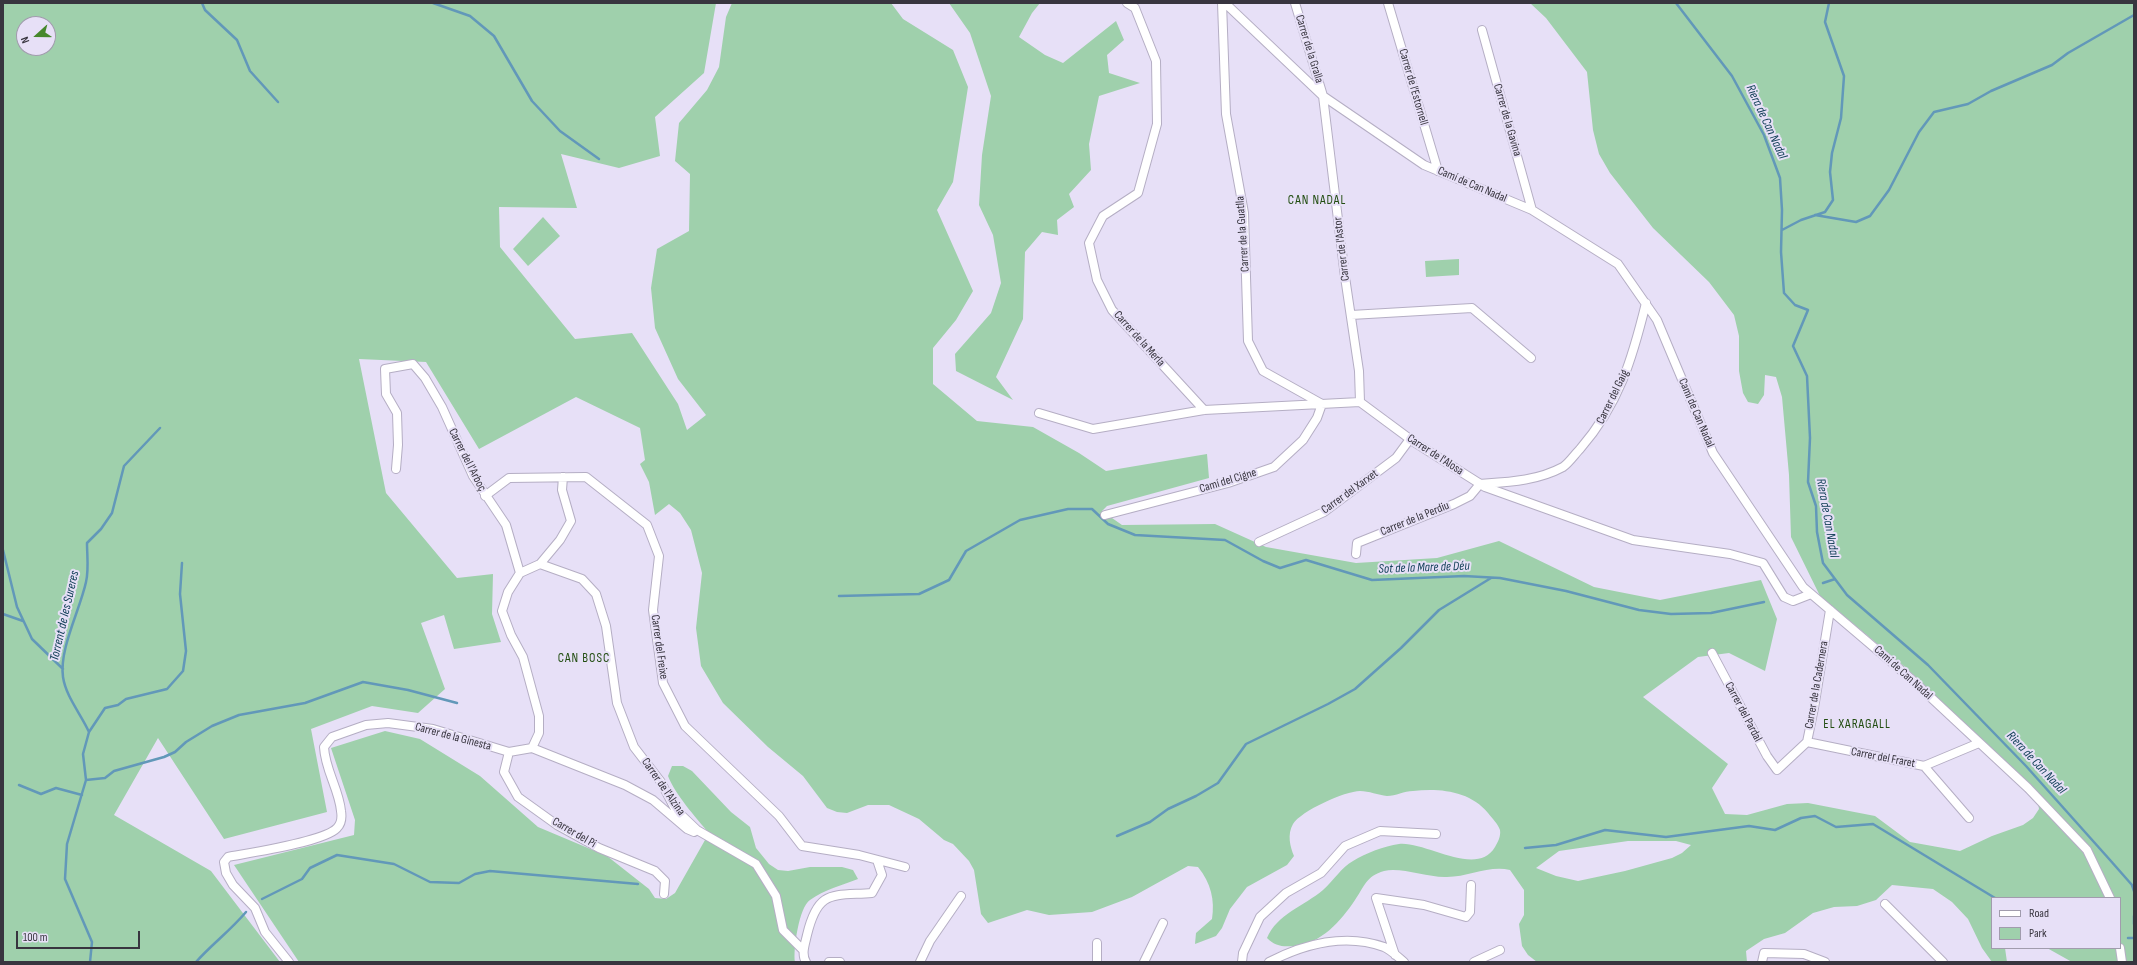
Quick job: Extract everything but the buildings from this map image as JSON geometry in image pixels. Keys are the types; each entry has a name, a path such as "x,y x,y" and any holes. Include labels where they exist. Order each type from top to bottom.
{"street":[{"name":"Carrer de la Merla","path":"1127,3 1134,8 1156,61 1157,124 1138,193 1103,216 1089,243 1097,280 1112,310 1204,410"},
{"name":"Carrer de la Guatlla","path":"1222,3 1226,114 1244,213 1248,341 1263,370 1322,404"},
{"name":"Camí de Can Nadal","path":"1225,3 1323,96 1424,165 1532,210 1618,264 1658,320 1713,453 1803,587 1910,678 2028,788 2087,850 2110,897"},
{"name":"Carrer de la Gralla","path":"1295,3 1323,96"},
{"name":"Carrer de l'Estornell","path":"1388,3 1438,171"},
{"name":"Carrer de la Gavina","path":"1482,30 1532,210"},
{"name":"Carrer de l'Astor","path":"1323,96 1359,371 1360,402"},
{"name":"Carrer del Gaig","path":"1480,484 1526,481 1564,466 1598,427 1623,382 1634,349 1646,303"},
{"path":"1351,315 1472,308 1530,358"},
{"name":"Carrer del l'Arboç","path":"396,469 398,445 397,413 386,394 385,369 413,364 425,378 442,407 473,476 485,496 506,525 520,573"},
{"path":"1038,413 1093,429 1204,410 1360,402"},
{"name":"Carrer de l'Alosa","path":"1360,402 1410,439 1480,484 1633,540 1730,554 1763,563 1784,597 1793,601 1811,594"},
{"name":"Camí del Cigne","path":"1105,515 1228,483 1274,467 1303,440 1316,418 1322,404"},
{"name":"Carrer del Xarxet","path":"1259,542 1324,512 1396,458 1410,439"},
{"name":"Carrer del Freixe","path":"485,496 509,478 586,477 648,525 659,556 653,610 664,683 685,726 780,816 802,846 876,860 904,867"},
{"path":"563,478 562,490 571,520 560,540 540,564 520,573 508,592 502,611 511,635 524,657 539,716 539,732 532,748 625,785 653,800 687,829 694,832 697,830"},
{"name":"Carrer de la Perdiu","path":"1356,554 1356,543 1454,504 1470,496 1480,484"},
{"name":"Carrer de l'Alzina","path":"540,564 582,579 596,594 606,626 616,703 634,747 661,782 675,809 697,830 756,864 776,896 783,930 803,950"},
{"name":"Carrer de la Cadernera","path":"1776,770 1807,742 1830,610"},
{"name":"Carrer del Pardal","path":"1712,653 1776,770"},
{"name":"Carrer de la Ginesta","path":"289,962 265,932 255,908 234,885 226,873 224,862 228,857 293,845 336,829 341,822 342,813 325,759 324,747 332,737 366,726 388,723 433,729 509,752 532,748"},
{"name":"Carrer del Fraret","path":"1807,742 1924,766 1979,743"},
{"name":"Carrer del Pi","path":"509,752 504,772 518,798 557,825 599,848 655,871 665,880 664,894"},
{"path":"1924,766 1969,818"},
{"path":"1249,962 1242,962 1243,953 1260,917 1286,893 1321,873 1345,846 1380,831 1436,834"},
{"path":"806,962 803,950 813,912 826,898 843,894 872,893 882,875 876,860"},
{"path":"1395,955 1376,898 1424,905 1466,917 1470,912 1471,885"},
{"path":"920,962 930,941 961,896"},
{"path":"1885,904 1943,962"},
{"path":"1144,962 1163,922"},
{"path":"1269,962 1319,942 1346,940 1385,947 1404,962"},
{"path":"1097,943 1097,962"},
{"path":"2120,949 2122,962"},
{"path":"1474,962 1500,950"},
{"path":"1762,962 1764,953 1804,954 1825,962"},
{"path":"829,962 840,962"}],"green space":[{"path":"3,3 716,3 704,73 655,117 660,156 619,168 561,154 577,208 499,207 500,247 575,339 632,333 678,404 687,430 706,415 678,379 655,328 651,288 657,249 689,231 690,174 675,161 679,123 707,90 719,67 726,17 732,3 891,3 903,19 953,50 968,87 953,182 937,210 973,291 956,320 933,348 933,384 977,421 1033,427 1079,453 1106,471 1207,454 1209,478 1107,506 1102,511 1122,525 1215,524 1266,547 1356,563 1437,558 1499,541 1594,587 1660,600 1761,580 1777,619 1765,671 1729,653 1698,657 1643,697 1728,764 1712,788 1725,814 1747,815 1787,804 1808,803 1875,816 1910,842 1960,851 1992,836 2023,825 2033,818 2039,809 2037,797 2026,782 1905,667 1820,596 1791,537 1789,475 1782,397 1776,377 1765,375 1764,395 1758,404 1748,402 1743,393 1739,371 1739,336 1734,315 1709,282 1653,228 1610,173 1599,154 1593,130 1587,72 1546,18 1530,3 2134,3 2134,962 2072,962 2049,949 2121,949 2121,897 1991,897 1991,949 2005,949 2007,962 1992,962 1982,948 1968,919 1952,902 1933,889 1892,885 1876,900 1857,906 1834,907 1813,913 1785,933 1764,939 1746,951 1747,962 1537,962 1528,955 1522,946 1519,924 1524,915 1524,890 1510,870 1502,869 1447,877 1399,870 1384,871 1369,879 1337,923 1313,941 1294,946 1282,946 1270,941 1267,938 1271,930 1284,916 1316,896 1353,861 1375,850 1399,844 1410,845 1464,859 1476,859 1487,856 1495,847 1500,834 1500,830 1493,819 1481,806 1472,800 1454,793 1434,790 1410,791 1387,796 1363,791 1353,792 1334,798 1305,813 1293,824 1291,828 1290,840 1291,849 1294,856 1287,865 1247,887 1230,909 1222,928 1216,936 1195,944 1196,933 1212,919 1213,912 1209,885 1198,867 1188,866 1132,897 1092,912 1049,915 1027,910 988,923 981,914 974,870 969,861 953,844 944,840 919,819 889,805 868,805 847,813 837,812 827,808 803,776 768,747 723,703 701,666 696,628 702,573 691,530 680,513 669,504 655,515 649,482 640,464 645,460 640,428 576,397 479,449 426,362 359,359 386,493 457,578 493,574 492,614 501,642 454,649 444,615 421,623 445,689 418,713 372,706 311,729 327,812 224,839 158,738 114,815 211,871 280,962 3,962","holes":["1628,841 1676,841 1691,845 1682,853 1672,858 1625,871 1578,881 1556,876 1536,868 1559,851"]},
{"path":"949,3 1040,3 1032,13 1019,37 1045,55 1063,63 1116,21 1124,40 1107,55 1109,73 1140,83 1099,96 1089,144 1091,170 1069,194 1074,207 1057,220 1058,235 1042,232 1025,252 1023,319 996,377 1013,400 956,371 955,354 991,313 1001,283 993,235 979,205 982,155 991,96 970,33"},
{"path":"543,217 560,236 528,266 513,249"},
{"path":"1459,259 1459,275 1426,277 1425,261"},
{"path":"385,731 420,739 480,776 538,827 607,856 649,889 655,898 666,899 675,893 709,833 686,806 671,783 668,776 672,766 683,766 692,771 731,812 750,827 756,848 769,864 778,870 788,871 810,867 842,867 853,870 858,879 821,893 806,904 798,929 795,948 795,962 299,962 234,865 354,835 355,820 331,748"}],"waterway":[{"path":"202,3 205,10 237,40 250,71 278,102"},
{"path":"433,3 470,16 494,36 532,101 560,131 599,159"},
{"name":"Riera de Can Nadal","path":"1676,3 1732,76 1764,135 1780,178 1782,210 1781,252 1784,293 1795,305 1808,310 1793,346 1807,376 1810,438 1808,482 1816,506 1817,532 1823,563 1847,595 1928,665 2026,766 2132,885 2134,891"},
{"path":"1782,230 1801,220 1825,212 1833,200 1830,172 1832,153 1841,118 1844,76 1825,22 1829,3"},
{"path":"1815,215 1856,222 1870,216 1889,190 1919,132 1934,112 1968,104 1991,91 2052,65 2068,53 2134,15"},
{"name":"Torrent de les Sureres","path":"90,962 92,942 65,879 67,844 86,780 83,754 89,732 67,692 63,677 64,654 86,582 88,568 87,543 101,529 112,513 124,466 160,428"},
{"name":"Sot de la Mare de Déu","path":"839,596 919,594 949,580 966,551 1020,520 1068,509 1092,509 1108,524 1135,535 1225,540 1263,561 1280,568 1306,560 1372,580 1464,576 1500,578 1566,591 1639,610 1671,614 1711,613 1764,602"},
{"path":"3,550 17,607 32,639 63,669"},
{"path":"89,732 105,708 118,705 126,699 167,689 183,671 186,651 180,594 182,563"},
{"path":"1117,836 1150,822 1168,809 1196,796 1218,783 1246,744 1328,704 1355,689 1401,648 1439,610 1491,578"},
{"name":"Sot de la Mare de Déu","path":"1823,583 1835,579"},
{"path":"3,614 23,621"},
{"path":"86,780 105,778 114,771 164,757 175,752 186,742 212,726 239,715 305,703 363,682 408,690 457,703"},
{"path":"19,785 41,794 56,788 82,795"},
{"path":"1525,848 1556,845 1605,830 1666,837 1749,826 1775,830 1801,818 1815,816 1836,827 1873,824 1993,897"},
{"path":"262,899 302,879 310,868 337,855 394,864 430,882 459,883 475,874 490,871 638,884"},
{"path":"196,962 246,912"},
{"name":"Riera de Can Nadal","path":"2134,916 2134,924"},
{"path":"2128,938 2134,938"}],"district":[{"name":"CAN NADAL","path":"1317,201"},
{"name":"CAN BOSC","path":"584,659"},
{"name":"EL XARAGALL","path":"1857,725"}]}
